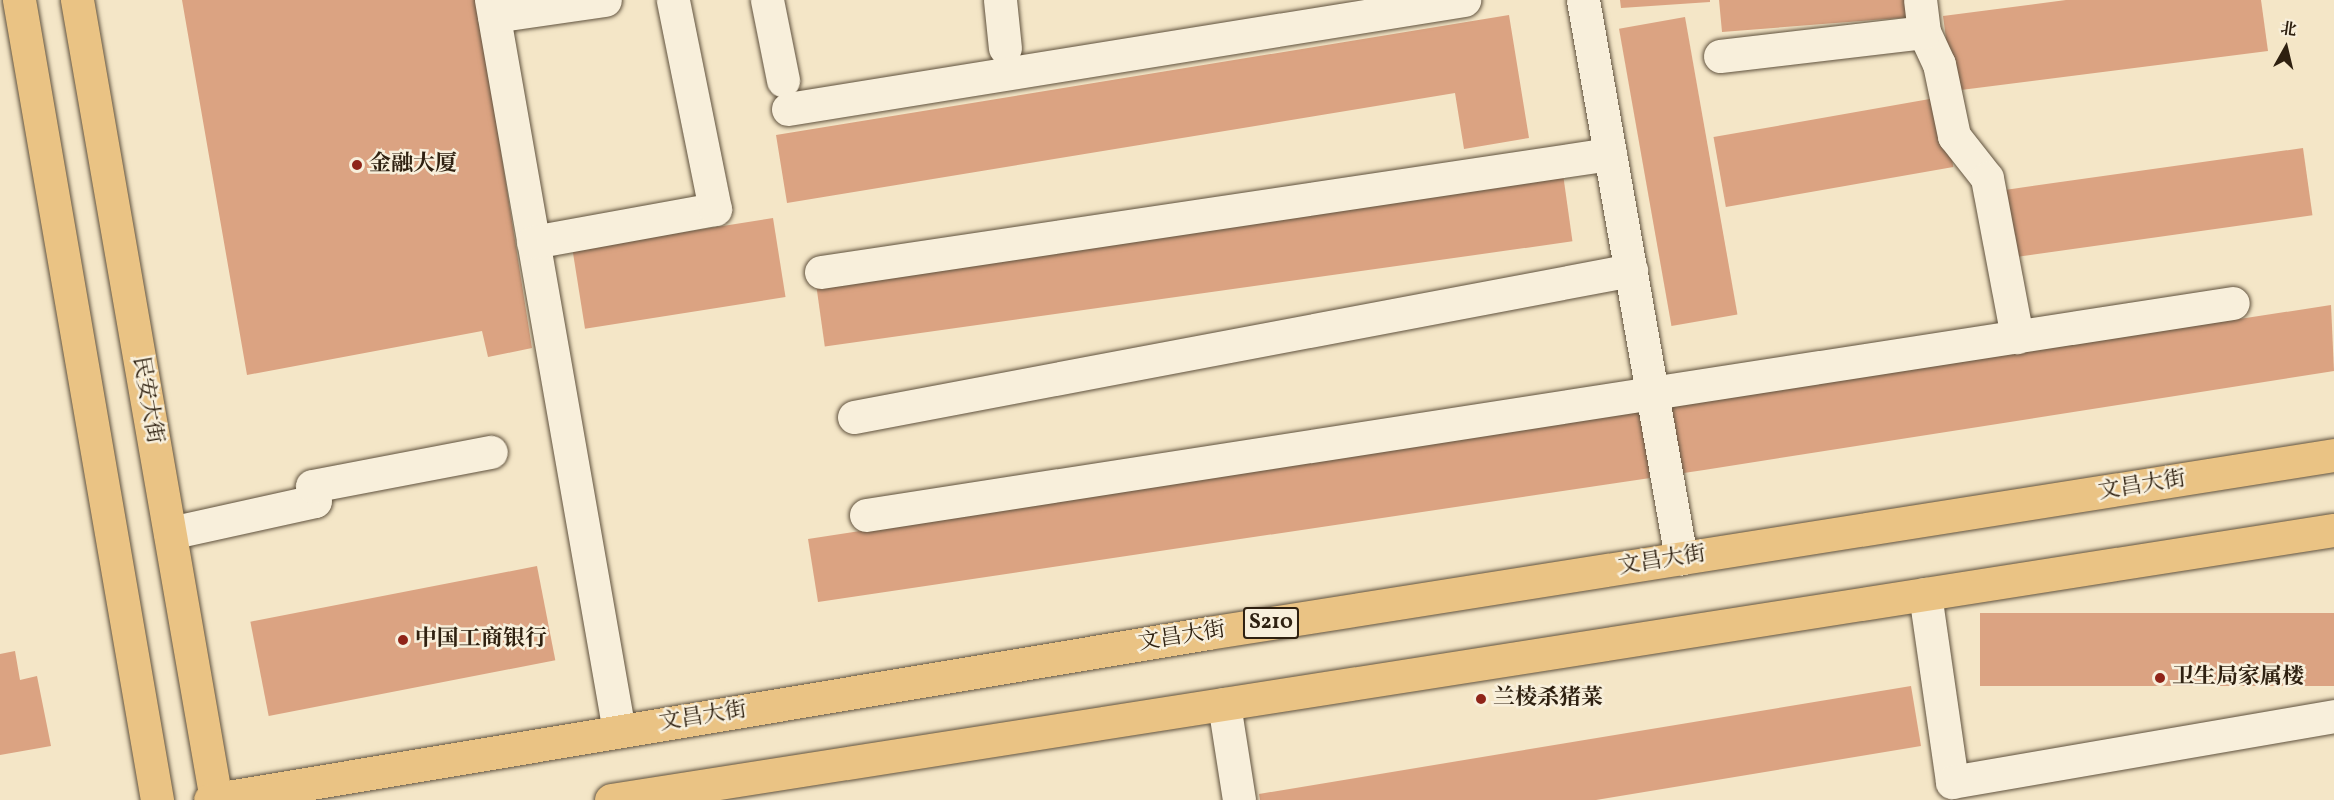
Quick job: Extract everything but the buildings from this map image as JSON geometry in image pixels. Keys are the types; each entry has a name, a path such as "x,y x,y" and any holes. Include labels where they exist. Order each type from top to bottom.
{"main road":[{"path":"20,0 158,800"},
{"name":"民安大街","path":"78,0 214,799"},
{"name":"文昌大街","path":"214,799 1681,558 2334,455"},
{"path":"612,800 2334,530"}],"street":[{"path":"605,0 493,8 619,731"},
{"path":"533,242 715,209 673,0"},
{"path":"767,0 785,94 1464,0"},
{"path":"1000,0 1005,48"},
{"path":"1583,0 1681,558"},
{"path":"1720,56 1922,16 1939,64 1954,136 1987,178 2017,337"},
{"path":"821,272 1610,154"},
{"path":"854,417 1630,270"},
{"path":"866,515 2233,303"},
{"path":"170,533 315,501 312,486 491,452"},
{"path":"1925,594 1953,782 2334,716"},
{"path":"1224,704 1239,800"}],"place":[{"name":"金融大厦","path":"357,165"},
{"name":"中国工商银行","path":"403,640"},
{"name":"卫生局家属楼","path":"2160,678"},
{"name":"兰棱杀猪菜","path":"1481,699"}]}
